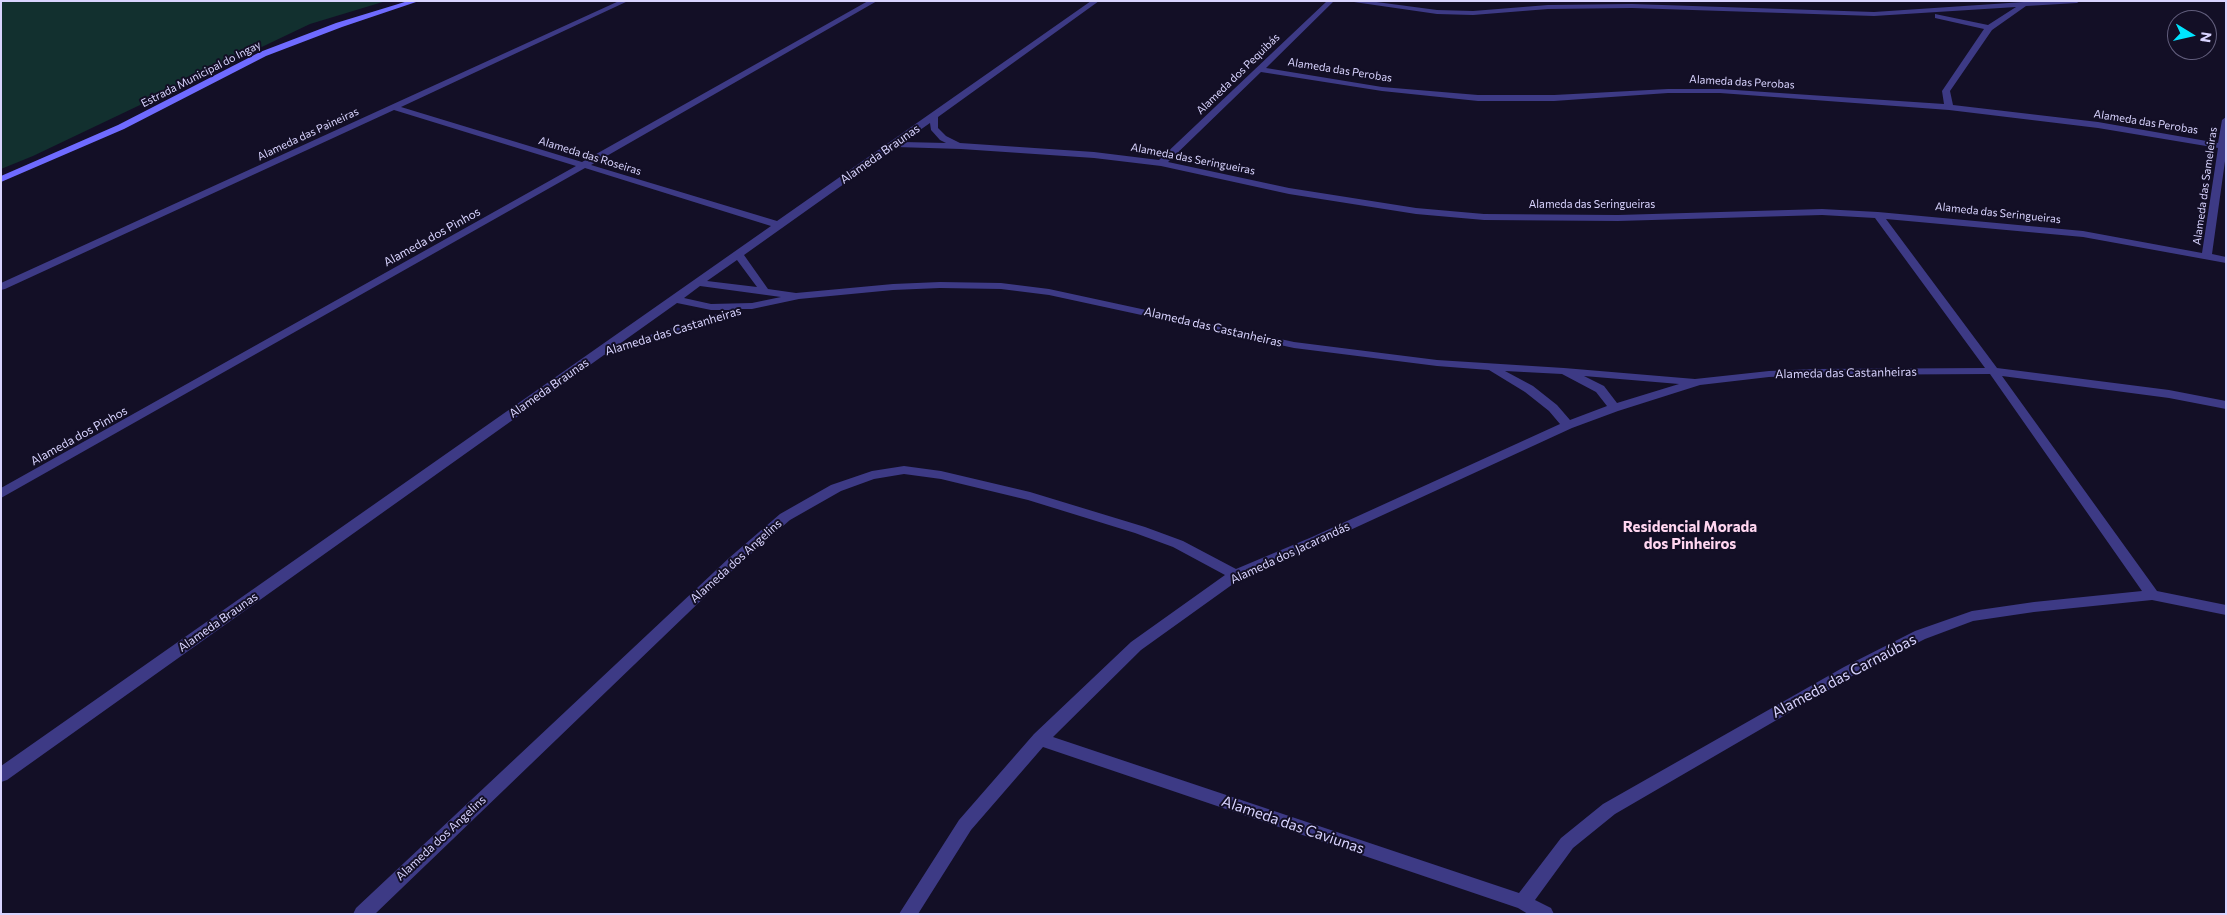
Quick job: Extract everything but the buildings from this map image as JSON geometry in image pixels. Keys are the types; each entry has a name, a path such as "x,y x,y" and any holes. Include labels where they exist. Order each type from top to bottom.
{"street":[{"name":"Estrada Municipal do Ingay","path":"1,178 121,127 263,54 339,25 416,1"},
{"name":"Alameda das Paineiras","path":"1,287 624,1"},
{"name":"Alameda dos Pinhos","path":"1,494 874,1"},
{"name":"Alameda Braunas","path":"1,774 1096,1"},
{"name":"Alameda dos Pequibás","path":"1161,163 1331,1"},
{"path":"1350,1 1437,12 1473,13 1548,7 1623,6 1789,12 1915,13 2077,1"},
{"path":"1949,107 1946,91 1956,73 1989,28 2024,5"},
{"path":"1975,9 2004,19"},
{"path":"1915,13 1949,18 1989,28"},
{"name":"Alameda das Perobas","path":"1260,69 1382,89 1478,98 1554,98 1668,91 1720,90 1949,107 2098,125 2222,146"},
{"name":"Alameda das Roseiras","path":"394,106 583,166 779,225"},
{"name":"Alameda das Seringueiras","path":"934,116 934,128 943,138 961,146"},
{"name":"Alameda das Sameleiras","path":"2207,256 2226,120"},
{"name":"Alameda das Seringueiras","path":"894,144 1058,152 1161,163 1289,191 1416,210 1484,216 1618,218 1822,212 1878,215 2083,234 2226,260"},
{"path":"1878,215 1993,371 2152,595"},
{"path":"738,254 764,290"},
{"name":"Alameda das Castanheiras","path":"697,283 764,290 799,296"},
{"name":"Alameda das Castanheiras","path":"594,356 752,306 799,296 893,287 940,285 1001,286 1068,296 1294,345 1488,367 1564,372 1600,389 1614,408"},
{"name":"Alameda das Castanheiras","path":"676,298 692,304 711,307 752,306"},
{"path":"1488,367 1529,389 1553,408 1568,425"},
{"name":"Alameda das Castanheiras","path":"1699,382 1770,374 1816,372 1993,371 2169,394 2226,405"},
{"path":"1564,372 1699,382"},
{"name":"Alameda dos Jacarandás","path":"908,914 965,825 1040,739 1136,646 1235,575 1317,540 1568,425 1614,408 1699,382"},
{"name":"Alameda dos Angelins","path":"362,914 734,561 785,516 836,488 872,475 904,470 942,475 1030,496 1140,530 1186,548 1235,575"},
{"name":"Alameda das Carnaúbas","path":"1523,902 1567,843 1609,809 1849,671 1920,635 1972,616 2034,607 2152,595 2226,610"},
{"name":"Alameda das Caviunas","path":"1040,739 1523,902 1545,914"}],"green space":[{"path":"1,1 386,1 310,24 33,156 1,169"}],"district":[{"name":"Residencial Morada dos Pinheiros","path":"1690,536"}]}
